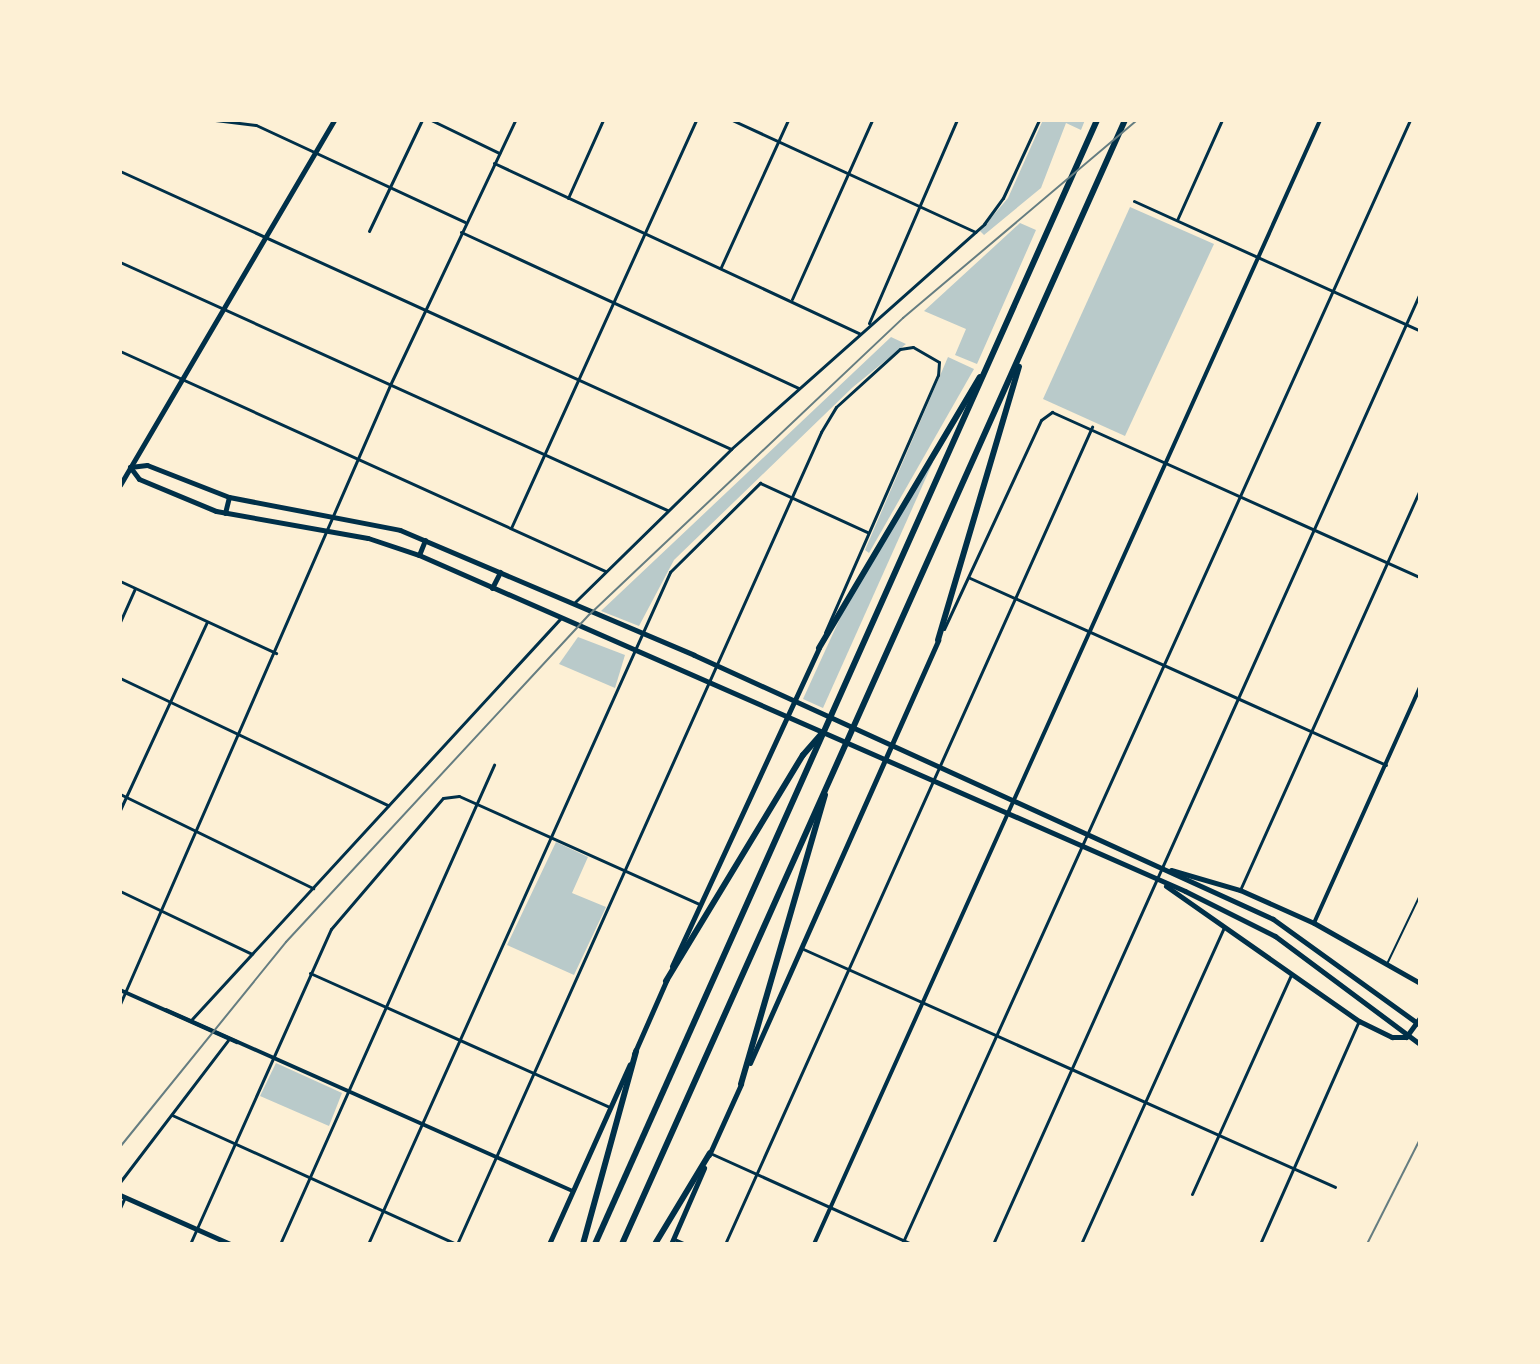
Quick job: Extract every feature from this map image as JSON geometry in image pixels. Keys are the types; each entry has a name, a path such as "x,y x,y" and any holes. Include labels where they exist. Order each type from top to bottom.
{"highway":[{"path":"595,1244 829,727 1097,120"},
{"path":"622,1244 1125,120"},
{"path":"938,640 1027,341"},
{"path":"819,648 991,361"},
{"path":"666,981 803,755 829,727"},
{"path":"741,1084 831,773"},
{"path":"583,1244 636,1051"},
{"path":"655,1244 710,1153"}],"main road":[{"path":"120,485 334,120"},
{"path":"130,467 147,465 229,497 333,515 425,540 500,572 792,700 1291,929 1420,1025"},
{"path":"130,467 139,479 182,501 225,513 327,530 419,555 871,758 1156,879 1275,936 1420,1044"},
{"path":"225,513 229,497"},
{"path":"419,555 425,540"},
{"path":"492,588 500,572"},
{"path":"672,1241 938,640"},
{"path":"549,1244 783,717 819,648"},
{"path":"1056,837 1059,822"},
{"path":"1161,868 1240,890 1314,923 1420,983"},
{"path":"1156,879 1359,1021 1400,1038 1411,1034 1420,1018"},
{"path":"122,1196 230,1244"}],"street":[{"path":"215,120 256,125 465,222"},
{"path":"369,231 422,120"},
{"path":"431,120 500,153"},
{"path":"120,1004 194,831 276,653 390,385 515,120"},
{"path":"568,198 603,120"},
{"path":"511,528 696,120"},
{"path":"732,120 975,232"},
{"path":"721,267 788,120"},
{"path":"792,299 872,120"},
{"path":"869,323 957,120"},
{"path":"572,605 731,449 869,323 975,232 1003,198 1039,120"},
{"path":"1177,220 1222,120"},
{"path":"814,1244 1320,120"},
{"path":"903,1242 1410,120"},
{"path":"494,163 792,299 859,333"},
{"path":"120,171 731,449"},
{"path":"1134,201 1420,331"},
{"path":"461,232 799,388"},
{"path":"120,262 668,510"},
{"path":"993,1244 1420,293"},
{"path":"172,1115 457,1244 708,683 836,407 905,347 932,355 940,366 938,375 819,648"},
{"path":"120,351 605,571"},
{"path":"938,640 970,578 1041,420 1049,412 1092,427 1420,577"},
{"path":"725,1244 1092,427"},
{"path":"368,1244 641,635 677,563 760,483 867,532"},
{"path":"1240,890 1420,490"},
{"path":"970,578 1386,765"},
{"path":"120,581 276,653"},
{"path":"120,622 135,588"},
{"path":"192,1019 560,619"},
{"path":"120,810 207,622"},
{"path":"120,678 389,805"},
{"path":"1314,923 1420,687"},
{"path":"280,1244 494,765"},
{"path":"120,794 313,888"},
{"path":"190,1244 310,973 346,906 447,796 477,804 699,904"},
{"path":"120,891 252,954"},
{"path":"1081,1244 1225,925"},
{"path":"801,948 1335,1187"},
{"path":"310,973 610,1108"},
{"path":"1192,1194 1291,975"},
{"path":"123,991 237,1042"},
{"path":"166,1010 573,1192"},
{"path":"1260,1244 1359,1021"},
{"path":"120,1182 228,1040"},
{"path":"710,1153 912,1244"},
{"path":"120,1208 122,1196"},
{"path":"672,1241 686,1244"}],"lane":[{"path":"1386,965 1420,895"}],"shaded area":[{"path":"1043,120 1085,120 1081,130 1066,123 1041,188 984,235 980,231 1008,198"},
{"path":"1130,207 1214,244 1125,436 1043,399"},
{"path":"1020,223 1036,230 977,364 955,355 966,329 924,311"},
{"path":"891,337 906,344 853,387 674,560 639,626 601,611"},
{"path":"948,357 974,369 869,553 865,550"},
{"path":"929,460 933,462 823,708 803,699 847,603"},
{"path":"578,637 625,655 615,688 559,664"},
{"path":"556,842 588,857 572,893 606,907 574,975 507,945"},
{"path":"276,1063 342,1093 329,1126 260,1096"}],"railway":[{"path":"120,1147 286,942 590,614 903,318 1137,120"},
{"path":"1367,1244 1420,1139"}]}
